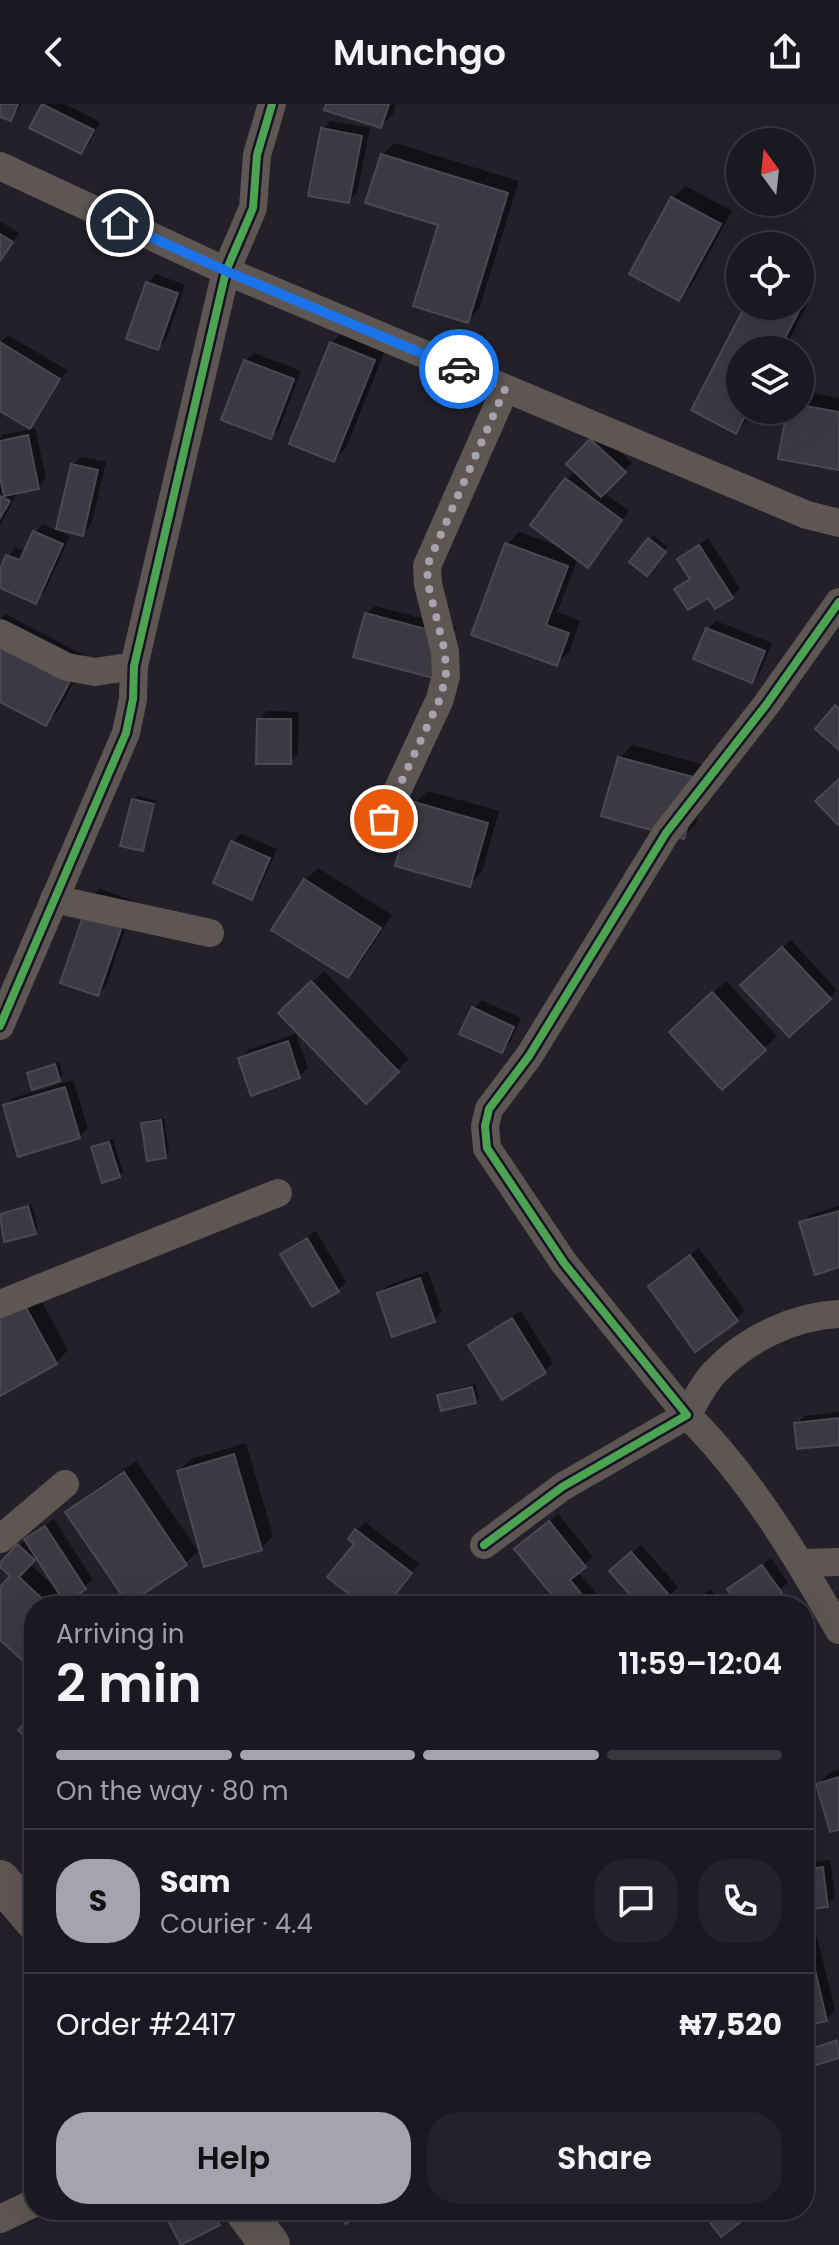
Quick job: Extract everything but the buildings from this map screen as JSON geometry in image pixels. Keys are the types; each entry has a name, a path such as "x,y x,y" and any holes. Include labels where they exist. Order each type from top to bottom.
{"street":[{"path":"0,1026 126,733 133,699 134,666 226,271 253,208 257,155 272,104"},
{"path":"0,166 226,271 807,515 839,523"},
{"path":"384,819 440,699 446,676 445,652 428,584 427,566 505,389"},
{"path":"839,602 766,705 666,833 529,1056 489,1109 485,1126 487,1148 564,1263 687,1415 712,1440 800,1563 839,1630"},
{"path":"0,633 67,667 95,672 134,666"},
{"path":"54,899 210,933"},
{"path":"0,1304 278,1193"},
{"path":"484,1545 562,1487 687,1415 713,1374 747,1346 783,1327 820,1315 839,1314"},
{"path":"0,1539 65,1484"},
{"path":"800,1563 839,1562"},
{"path":"0,1880 24,1908"},
{"path":"0,2219 24,2208"},
{"path":"251,2220 270,2245"}],"cycle path":[{"path":"0,1026 126,733 133,699 134,666 226,271 253,208 257,155 272,104"},
{"path":"484,1545 562,1487 687,1415 564,1263 487,1148 485,1126 489,1109 529,1056 666,833 766,705 839,602"}],"way so far":[{"path":"384,819 440,699 446,676 445,652 428,584 427,566 505,389 459,369"}],"route":[{"path":"120,223 459,369"}]}
